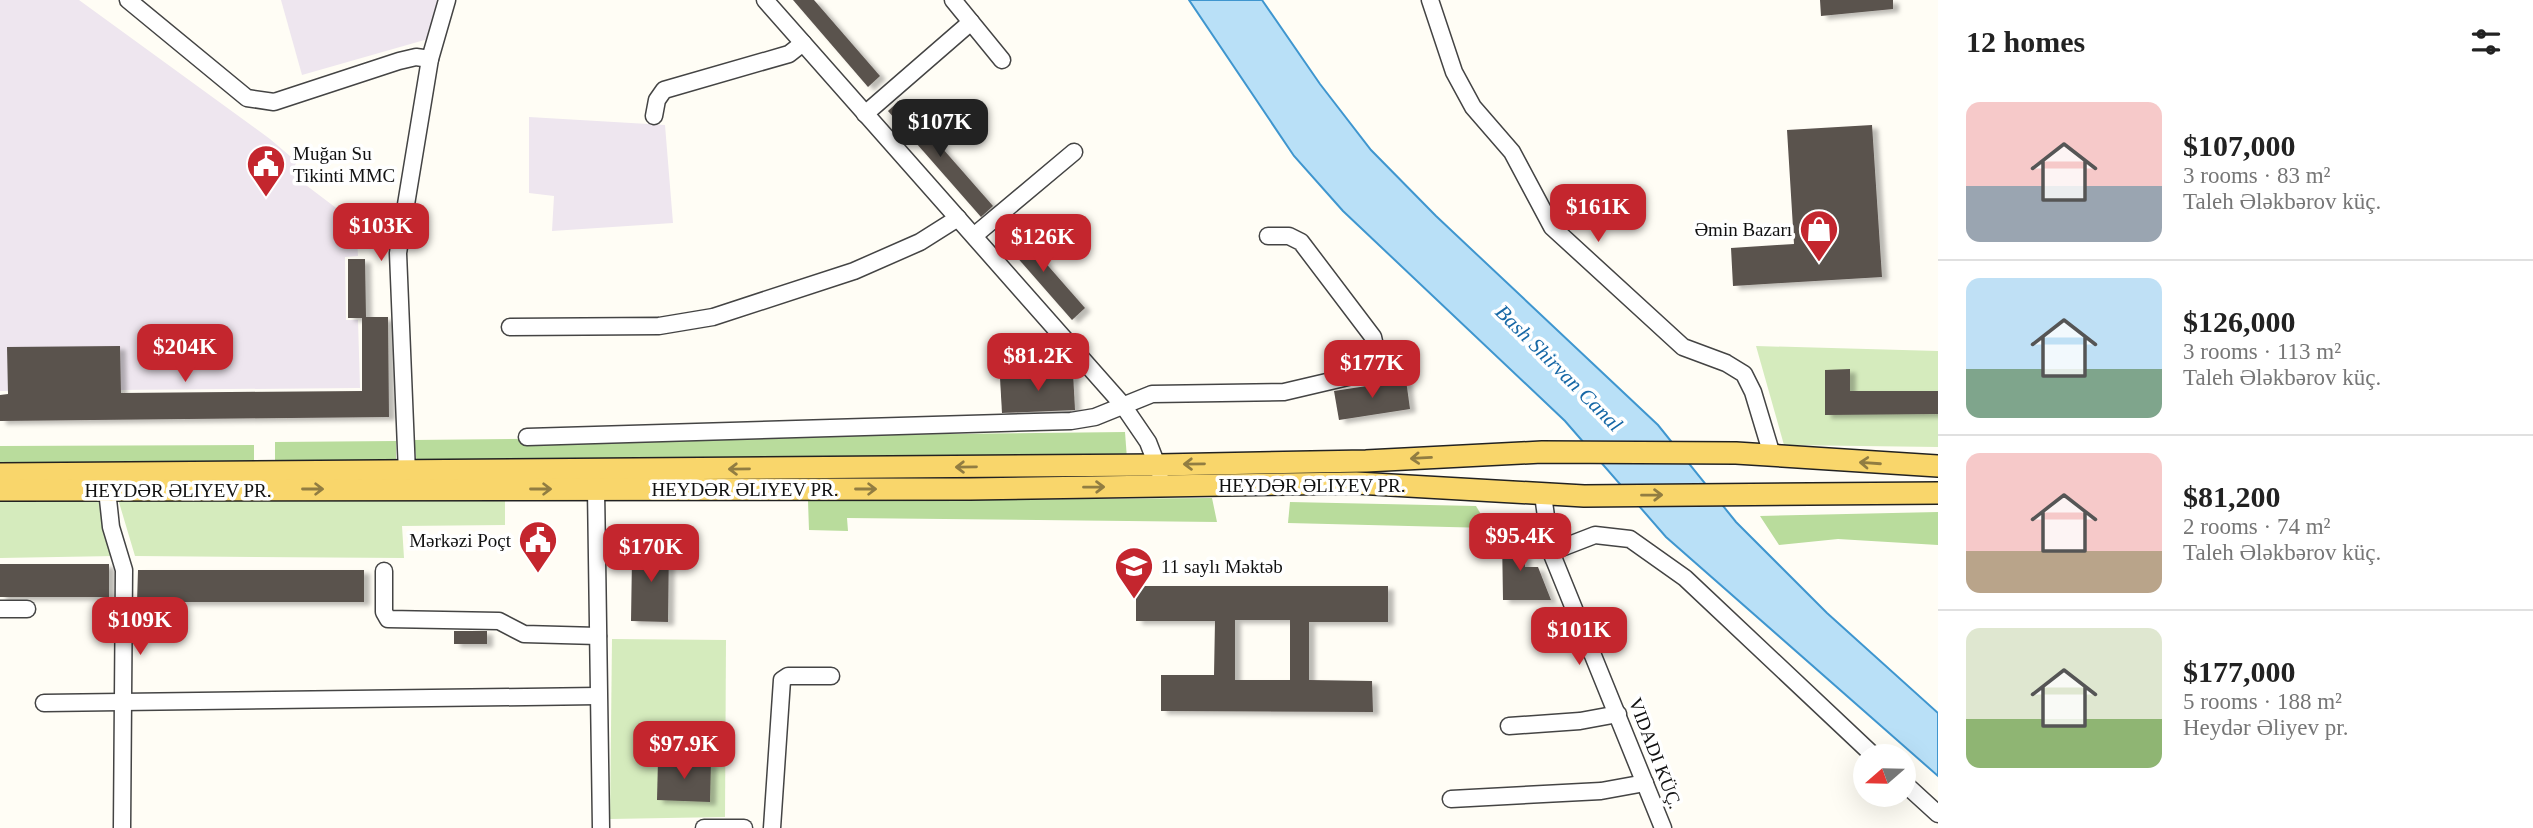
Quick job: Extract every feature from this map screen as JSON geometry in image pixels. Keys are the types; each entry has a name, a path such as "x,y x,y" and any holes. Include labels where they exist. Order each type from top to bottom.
{"main road":[{"name":"HEYDƏR ƏLIYEV PR.","path":"0,474 407,473 1159,465 1366,461 1542,452 1736,453 1938,466"},
{"path":"1489,454 1490,491"},
{"name":"HEYDƏR ƏLIYEV PR.","path":"0,490 1395,484 1584,496 1938,493"}],"street":[{"path":"128,0 247,98 261,101 286,99 399,61 416,57 430,59"},
{"path":"407,473 398,253 430,59 447,0"},
{"path":"765,0 1122,404 1149,442 1159,465 1163,486"},
{"path":"953,0 1002,60"},
{"path":"1430,0 1454,72 1473,107 1512,152 1552,227 1683,347 1726,363 1744,374 1753,391 1772,455"},
{"path":"865,114 971,23"},
{"path":"654,116 657,100 664,90 789,54 803,43"},
{"path":"975,235 1074,152"},
{"path":"510,327 659,326 713,317 854,271 920,242 958,218"},
{"path":"527,437 1071,421 1095,417 1122,404 1153,394 1180,391 1284,392 1365,373 1374,365 1377,352 1373,337 1301,242 1289,236 1268,236"},
{"path":"596,489 601,828"},
{"path":"107,490 109,518 124,570 122,828"},
{"name":"VIDADI KÜÇ.","path":"1543,495 1551,552 1663,828"},
{"path":"1551,552 1594,535 1630,538 1685,578 1861,744"},
{"path":"384,570 384,612 388,619 499,621 524,634 598,636"},
{"path":"0,609 27,609"},
{"path":"772,828 782,680 788,676 831,676"},
{"path":"44,702 598,696"},
{"path":"1509,726 1580,721 1618,714"},
{"path":"1451,799 1601,791 1645,783"},
{"path":"1916,794 1938,814"},
{"path":"704,828 744,828"}],"shaded area":[{"path":"0,0 79,0 270,139 297,162 290,173 356,223 358,256 345,257 346,320 358,320 360,388 0,391"},
{"path":"281,0 438,0 428,39 302,75"},
{"path":"529,117 665,125 673,223 552,231 554,196 529,193"}],"green space":[{"path":"1756,346 1938,351 1938,447 1784,445"},
{"path":"1125,432 1127,459 417,465 414,440"},
{"path":"396,441 396,464 275,465 275,442"},
{"path":"254,445 254,464 0,465 0,446"},
{"path":"98,497 115,556 0,558 0,498"},
{"path":"505,498 505,525 402,526 404,558 135,556 118,499"},
{"path":"1212,498 1217,522 847,518 848,531 809,530 808,501"},
{"path":"1290,502 1476,506 1489,528 1288,523"},
{"path":"1938,512 1938,545 1838,539 1779,545 1760,516"},
{"path":"612,639 726,640 725,817 610,819"}],"water":[{"name":"Bash Shirvan Canal","path":"1189,0 1262,0 1320,84 1371,150 1436,216 1658,425 1736,522 1827,613 1938,713 1938,776 1916,757 1916,744 1902,744 1666,537 1565,421 1343,211 1294,156"}],"building":[{"path":"793,0 814,0 880,76 868,87"},
{"path":"1820,0 1893,0 1893,9 1821,16"},
{"path":"900,100 993,206 981,217 888,111"},
{"path":"1872,125 1882,277 1733,286 1731,248 1794,244 1787,130"},
{"path":"1014,227 1085,308 1072,320 1001,239"},
{"path":"348,259 365,259 366,317 388,317 389,417 0,421 0,395 8,394 7,347 120,346 121,393 362,391 362,318 348,318"},
{"path":"1850,369 1850,391 1938,391 1938,414 1825,415 1825,370"},
{"path":"1073,373 1075,410 1002,413 1000,378"},
{"path":"1406,380 1410,409 1339,420 1334,391"},
{"path":"1525,536 1525,567 1538,567 1551,600 1503,600 1502,537"},
{"path":"642,543 669,544 668,622 631,621 632,558 642,559"},
{"path":"0,564 109,564 109,597 0,597"},
{"path":"138,570 364,570 364,602 137,602"},
{"path":"1136,586 1388,586 1388,622 1309,622 1309,680 1372,681 1373,712 1161,711 1161,675 1214,675 1215,621 1136,621","holes":["1235,620 1290,620 1290,680 1235,680"]},
{"path":"454,631 487,631 487,644 454,644"},
{"path":"658,760 711,762 710,802 657,800"}],"place":[{"name":"Muğan Su Tikinti MMC","path":"266,198"},
{"name":"Əmin Bazarı","path":"1819,263"},
{"name":"Mərkəzi Poçt","path":"538,574"},
{"name":"11 saylı Məktəb","path":"1134,600"}]}
